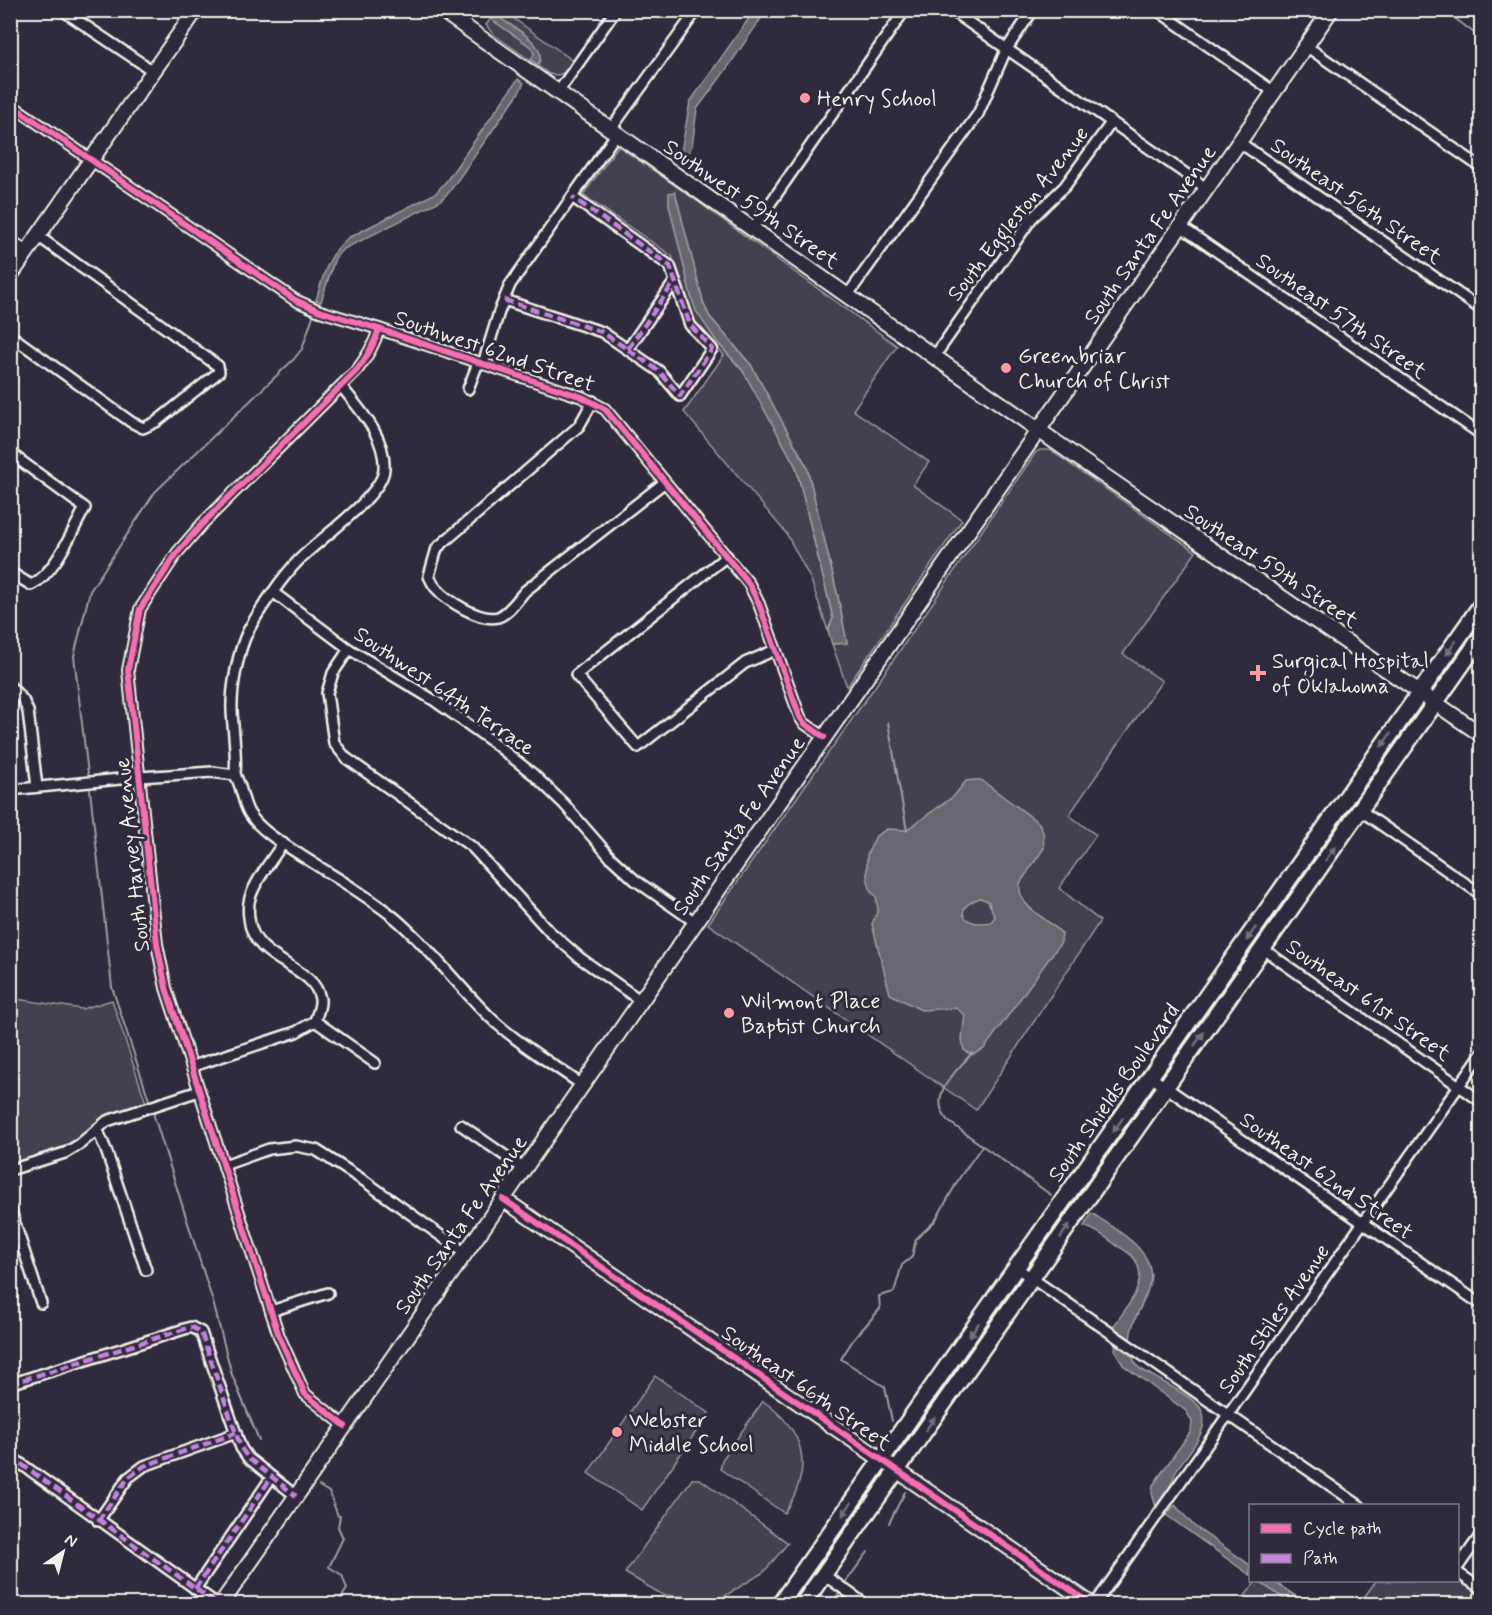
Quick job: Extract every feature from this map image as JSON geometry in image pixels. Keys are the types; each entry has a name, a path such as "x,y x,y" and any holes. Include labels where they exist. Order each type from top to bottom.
{"main road":[{"path":"10,276 196,10"},
{"name":"Southwest 59th Street","path":"441,10 1038,430"},
{"name":"South Santa Fe Avenue","path":"219,1605 1331,10"},
{"name":"Southeast 59th Street","path":"1038,430 1482,735"},
{"name":"South Shields Boulevard","path":"780,1605 1482,604"},
{"name":"South Shields Boulevard","path":"803,1605 1482,636"},
{"path":"1284,886 1299,897"},
{"name":"Southeast 66th Street","path":"503,1199 880,1461 1093,1605"}],"street":[{"path":"62,10 153,71"},
{"path":"558,92 616,10"},
{"path":"468,389 481,363 510,285 697,10"},
{"path":"753,228 905,10"},
{"path":"951,10 1206,188"},
{"path":"847,296 978,114 1006,50 1033,10"},
{"path":"1157,10 1274,92"},
{"path":"1306,46 1482,168"},
{"name":"Southwest 62nd Street","path":"10,104 288,297 320,311 593,401 611,416 727,556 755,594 800,717 804,723 824,737"},
{"name":"South Eggleston Avenue","path":"934,357 1032,218 1065,186 1111,123"},
{"name":"Southeast 56th Street","path":"1239,142 1482,310"},
{"path":"504,300 602,332 659,371 680,396 712,349 690,325 670,266 572,197"},
{"name":"Southeast 57th Street","path":"1180,226 1482,435"},
{"path":"10,334 131,423 142,428 156,422 219,372 218,366 38,236"},
{"path":"10,240 27,252"},
{"path":"628,349 675,281"},
{"name":"South Harvey Avenue","path":"345,1426 305,1394 279,1336 166,988 157,944 128,670 140,609 177,553 202,524 341,386 369,355 379,329"},
{"path":"235,775 237,759 232,710 234,676 247,632 297,561 348,517 376,488 384,471 380,445 369,421 341,386"},
{"path":"593,401 579,426 437,548 429,576 437,589 483,618 499,616 525,591 665,482"},
{"path":"10,453 85,508 50,570 40,580 31,585 10,572"},
{"path":"727,556 576,675 638,747 745,663 775,650"},
{"name":"Southwest 64th Terrace","path":"274,593 349,649 435,701 490,740 533,774 564,804 611,858 635,880 695,922"},
{"path":"349,649 333,673 327,693 334,742 346,758 472,847 549,931 580,958 641,1001"},
{"path":"10,686 23,700 28,711 37,787"},
{"path":"10,790 212,772 229,772 235,775 240,782 243,798 250,813 283,843 395,918 513,1037 582,1085"},
{"path":"1360,810 1482,895"},
{"path":"193,1066 296,1032 315,1021 321,1001 316,988 310,980 266,950 255,939 249,926 250,897 283,843"},
{"name":"Southeast 61st Street","path":"1263,949 1482,1102"},
{"path":"315,1021 375,1063"},
{"name":"South Stiles Avenue","path":"1093,1605 1482,1053"},
{"name":"Southeast 62nd Street","path":"1151,1077 1482,1305"},
{"path":"10,1170 65,1153 98,1131 107,1121 199,1091"},
{"path":"461,1125 524,1169"},
{"path":"98,1131 146,1269"},
{"path":"224,1165 269,1149 296,1146 316,1150 366,1182 465,1253"},
{"path":"10,1208 41,1303"},
{"path":"1017,1268 1357,1504"},
{"path":"271,1311 328,1293"},
{"path":"10,1383 191,1327 201,1332 241,1448 248,1458 296,1496"},
{"path":"98,1521 128,1478 144,1466 236,1433"},
{"path":"10,1456 98,1521 219,1605"},
{"path":"195,1589 271,1478"},
{"path":"1459,1566 1482,1533"},
{"path":"1459,1574 1482,1589"},
{"path":"824,1575 865,1605"}],"shaded area":[{"path":"497,11 503,11 568,57 572,61 566,71 557,75 549,74 493,34 486,25"},
{"path":"754,11 766,11 697,109 692,146 684,161 680,158 690,102"},
{"path":"497,16 534,43 539,50 538,65 531,60 534,54 531,47 492,20"},
{"path":"518,79 524,83 518,94 450,191 440,201 342,250 335,258 321,302 316,300 327,266 341,244 348,238 436,193"},
{"path":"618,146 897,346 853,410 929,462 913,485 962,520 847,687 832,644 847,643 807,467 751,365 710,317 704,305 675,193 691,296 717,342 743,371 755,389 796,467 833,618 828,631 811,580 786,533 684,412 724,355 696,324 672,256 583,195"},
{"path":"675,192 704,305 710,317 751,365 807,467 847,643 832,644 828,631 833,618 796,467 743,371 717,342 696,311 669,205 669,193"},
{"path":"1050,450 1196,552 1123,654 1162,681 1069,815 1096,835 1059,888 1100,921 976,1110 708,924 1036,452"},
{"path":"981,780 1039,823 1043,832 1044,848 1020,883 1020,892 1028,906 1062,934 1061,942 984,1049 972,1055 964,1050 962,1039 965,1015 956,1008 921,1010 890,994 872,924 878,910 876,896 871,892 867,877 867,855 876,836 887,829 906,830 954,796 966,781","holes":["980,898 988,901 995,917 991,922 973,922 964,916 963,912 971,902"]},
{"path":"10,998 82,1009 112,1000 146,1103 110,1114 94,1124 78,1139 65,1146 11,1164"},
{"path":"1092,1213 1122,1233 1141,1250 1147,1260 1150,1282 1133,1325 1130,1340 1113,1327 1139,1284 1138,1265 1132,1256 1101,1234 1084,1226"},
{"path":"1116,1341 1131,1352 1139,1368 1190,1398 1201,1409 1204,1417 1201,1434 1176,1471 1170,1488 1156,1507 1152,1493 1153,1485 1191,1431 1192,1422 1186,1411 1123,1365 1115,1350"},
{"path":"655,1376 709,1413 642,1510 588,1473"},
{"path":"763,1401 789,1425 801,1452 802,1466 799,1481 784,1513 720,1469 722,1460"},
{"path":"692,1479 700,1479 788,1543 764,1572 720,1599 663,1595 625,1573"},
{"path":"1175,1505 1194,1526 1249,1564 1249,1574 1166,1515"},
{"path":"1459,1578 1481,1594 1481,1604 1359,1604 1375,1582 1459,1582"},
{"path":"1256,1582 1259,1582 1292,1604 1239,1604"},
{"path":"1259,1582 1275,1582 1308,1604 1292,1604"}],"waterway":[{"path":"1444,10 1482,39"},
{"path":"88,774 74,656 90,591 155,492 294,359 302,349 314,313"},
{"path":"888,722 907,831"},
{"path":"90,790 112,987 149,1100"},
{"path":"972,1053 946,1084 940,1102 942,1111 948,1121 1051,1195"},
{"path":"153,1113 213,1302 232,1375 259,1440"},
{"path":"892,1421 885,1387 841,1359 853,1340 880,1309 879,1296 894,1292 902,1265 912,1257 916,1239 935,1221 960,1177 982,1146"},
{"path":"319,1486 329,1492 338,1516 340,1516 338,1527 343,1538 329,1567 342,1575 347,1589 339,1601 344,1604"},
{"path":"889,1523 905,1492"},
{"path":"845,1583 868,1552"},
{"path":"839,1594 836,1597 842,1604"}],"marked path":[{"path":"504,300 602,332 659,371 680,396 712,349 690,325 670,266 572,197"},
{"path":"628,349 675,281"},
{"path":"10,1384 191,1327 201,1332 241,1448 248,1458 296,1496"},
{"path":"98,1521 128,1478 144,1466 236,1433"},
{"path":"10,1456 217,1604"},
{"path":"195,1589 271,1478"}],"cycle path":[{"path":"10,104 295,300 320,311 582,397 605,409 749,584 759,604 800,717 804,723 824,737"},
{"path":"345,1426 305,1394 279,1336 166,988 157,944 128,670 140,609 177,553 202,524 357,370 370,350 379,329"},
{"path":"503,1199 1091,1604"}],"place":[{"name":"Henry School","path":"805,98"},
{"name":"Greenbriar Church of Christ","path":"1006,368"},
{"name":"Surgical Hospital of Oklahoma","path":"1258,673"},
{"name":"Wilmont Place Baptist Church","path":"729,1013"},
{"name":"Webster Middle School","path":"617,1432"}]}
